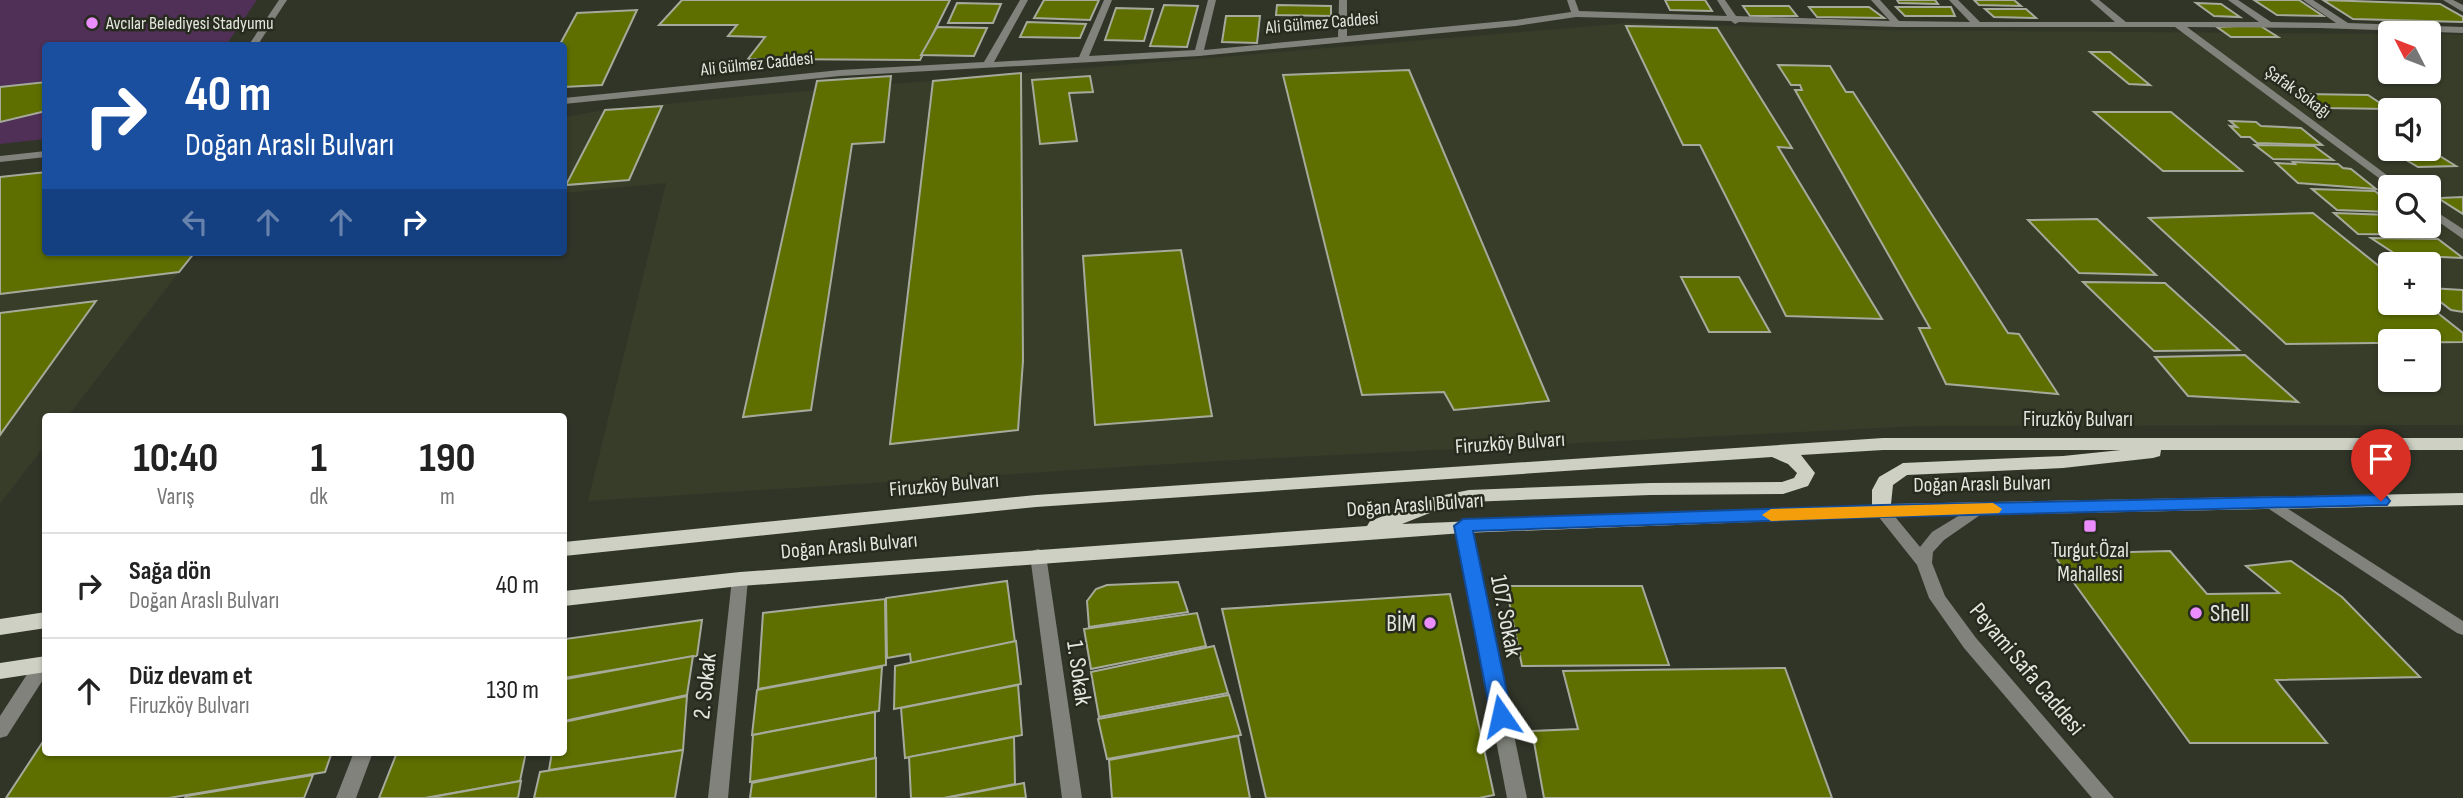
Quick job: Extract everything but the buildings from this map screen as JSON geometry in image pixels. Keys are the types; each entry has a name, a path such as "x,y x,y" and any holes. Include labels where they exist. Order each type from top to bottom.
{"main road":[{"name":"Firuzköy Bulvarı","path":"567,549 1036,501 1883,444 2463,444"},
{"path":"1882,511 1880,490 1887,477 1903,469 2063,462 2144,455 2175,444"},
{"path":"1358,533 1441,502 1469,496 1650,489 1783,488 1801,482 1806,473 1803,466 1793,458 1768,451"},
{"path":"2271,503 2463,499"},
{"name":"Doğan Araslı Bulvarı","path":"567,599 740,579 1038,555 1463,526 1882,511 2271,503"},
{"path":"0,627 42,621"},
{"path":"0,671 42,664"}],"street":[{"path":"255,42 283,0"},
{"path":"988,64 1024,0"},
{"path":"1082,61 1108,0"},
{"path":"1199,52 1212,0"},
{"path":"1342,39 1343,0"},
{"path":"1571,0 1576,14"},
{"path":"1721,0 1735,21"},
{"path":"1875,0 1897,24"},
{"path":"1953,0 1977,24"},
{"path":"2094,0 2124,25"},
{"path":"2232,0 2269,25"},
{"path":"2307,0 2346,26"},
{"path":"2447,0 2463,9"},
{"name":"Ali Gülmez Caddesi","path":"567,101 840,73 1082,61 1199,52 1516,23 1576,14 1897,24 2269,25 2463,30"},
{"name":"Şafak Sokağı","path":"2178,25 2382,175"},
{"path":"0,159 42,154"},
{"path":"2441,219 2463,235"},
{"path":"2271,503 2463,629"},
{"path":"1924,564 1925,551 1938,536 1978,509"},
{"name":"Peyami Safa Caddesi","path":"1882,511 1924,564 1937,598 1970,643 2104,798"},
{"name":"107. Sokak","path":"1463,526 1517,798"},
{"name":"1. Sokak","path":"1038,555 1072,798"},
{"name":"2. Sokak","path":"718,798 740,579"},
{"path":"0,731 42,667"},
{"path":"346,798 362,756"}],"shaded area":[{"name":"Avcılar Belediyesi Stadyumu","path":"0,0 257,0 228,42 42,42 42,139 0,144"},
{"path":"1630,23 1872,30 2378,34 2378,84 2441,84 2441,34 2463,35 2463,425 1920,426 1217,461 588,501 666,183 567,193 567,116 605,110 748,96"},
{"path":"179,272 70,413 42,413 42,449 0,504 0,294"}],"slow traffic":[{"path":"1771,515 1993,509"}],"place":[{"name":"Avcılar Belediyesi Stadyumu","path":"92,23"},
{"name":"Turgut Özal Mahallesi","path":"2090,526"},
{"name":"Shell","path":"2196,613"},
{"name":"BİM","path":"1430,623"}],"route":[{"path":"1501,716 1463,526 1882,511 2381,501"}]}
